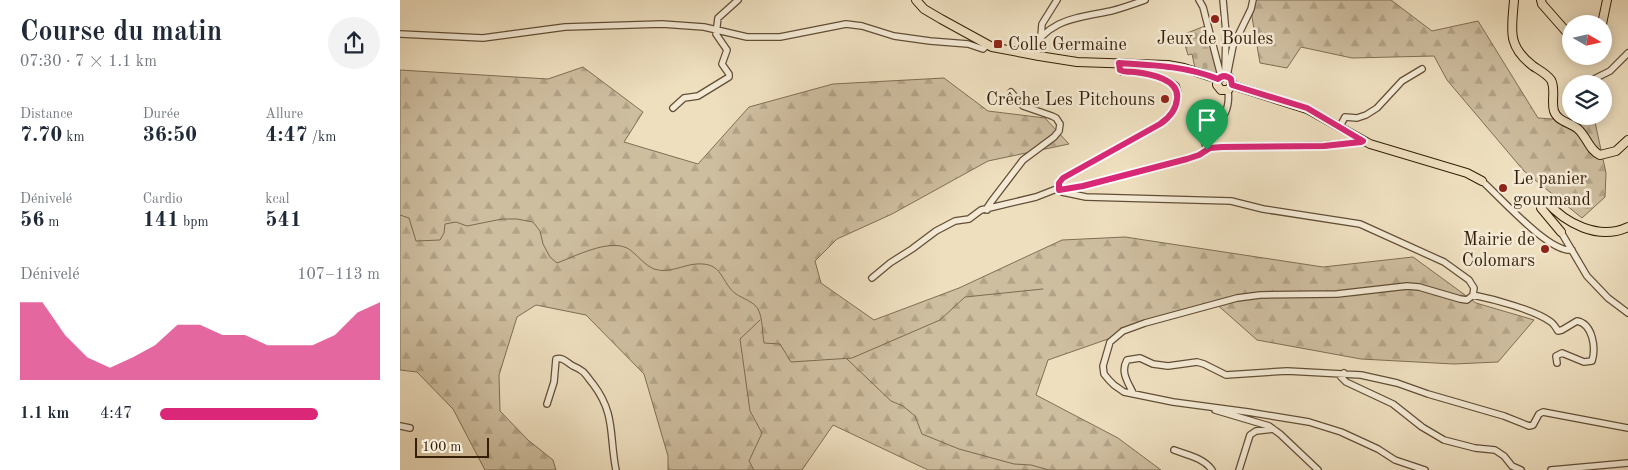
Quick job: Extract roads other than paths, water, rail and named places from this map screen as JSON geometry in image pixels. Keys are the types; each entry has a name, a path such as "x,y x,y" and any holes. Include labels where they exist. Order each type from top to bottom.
{"main road":[{"path":"916,0 926,10 987,45 1077,62 1168,65 1231,79 1230,87"},
{"path":"1514,0 1511,26 1514,45 1524,58 1550,78 1554,90 1554,112 1558,117 1579,130 1592,150 1600,155 1616,151 1628,140"},
{"path":"1541,0 1542,4 1562,27"},
{"path":"1604,15 1607,0"},
{"path":"1223,77 1217,85 1223,90 1230,87 1307,108 1363,141 1467,173 1482,181"},
{"path":"1561,232 1541,208 1540,200 1546,201 1555,212 1567,220 1590,230 1605,232 1628,227"}],"street":[{"path":"673,108 684,98 698,96 728,76 729,74 722,64 727,50 717,38 718,18 738,0"},
{"path":"1041,36 1042,24 1057,0"},
{"path":"1027,54 1041,36 1059,23 1145,0"},
{"path":"1199,0 1203,7 1223,77"},
{"path":"1223,0 1226,33 1223,77"},
{"path":"1223,77 1233,46 1252,9 1253,0"},
{"path":"400,34 483,38 565,27 662,24 717,29 747,37 780,37 846,24 862,26 894,36 968,44 983,49 987,45"},
{"path":"1602,75 1610,71 1628,53"},
{"path":"1059,189 1059,183 1063,178 1160,124 1175,108 1178,97 1177,90 1172,83 1138,72 1122,72 1119,63"},
{"path":"1339,128 1345,117 1361,117 1377,108 1402,81 1422,69"},
{"path":"1207,150 1204,137 1225,116 1230,87"},
{"path":"987,210 1020,163 1054,138 1059,131 1060,124 1056,118 1023,106 1011,92"},
{"path":"872,278 936,231 955,221 969,220 981,210 1036,197 1059,189 1083,186 1145,170 1194,157 1207,150 1222,147 1350,144 1363,141"},
{"path":"1482,181 1538,234 1561,248 1572,250"},
{"path":"1059,189 1065,194 1086,197 1231,201 1263,210 1360,224 1444,262 1469,280 1474,288 1473,295 1467,300 1407,286 1337,294 1260,295 1237,298 1123,330 1112,340 1103,366 1104,374 1114,386 1124,392 1173,402 1308,422 1341,432 1378,449 1395,460 1425,470"},
{"path":"1561,232 1581,268 1608,298 1628,313"},
{"path":"1473,295 1515,306 1551,322 1558,331 1577,321 1583,324 1593,342 1592,361 1584,362 1562,353 1556,356 1557,363"},
{"path":"1133,393 1124,373 1124,368 1127,360 1135,358 1168,366 1190,362 1204,364 1226,375 1271,371 1344,373 1397,383 1491,412 1529,426 1543,412 1628,428"},
{"path":"547,404 554,382 556,359 564,360 582,370 601,395 607,408 612,431 616,470"},
{"path":"1344,373 1341,377 1346,382 1393,404 1434,435 1455,443 1495,450 1504,456 1512,466 1521,470"},
{"path":"1205,406 1206,408 1269,426 1318,470"},
{"path":"400,426 410,428"},
{"path":"1240,470 1250,435 1256,431 1273,429"},
{"path":"1174,450 1209,464 1212,470"},
{"path":"1551,470 1628,463"}],"waterway":[{"path":"400,215 409,218 416,241 440,240 444,233 445,224 456,222 467,226 502,219 517,219 533,222 540,231 543,244 550,257 557,263 602,247 619,246 627,248 654,269 670,270 696,264 712,266 717,269 736,294 751,302 758,309 762,321 764,343 780,344 791,362 852,358 940,320 965,297 1043,289"},
{"path":"754,470 749,461 762,433 750,411 740,339 760,320"},
{"path":"847,359 891,401 903,406 915,416 922,434 959,449 1014,464 1031,465 1049,470"}],"place":[{"name":"Jeux de Boules","path":"1215,19"},
{"name":"Colle Germaine","path":"998,44"},
{"name":"Crêche Les Pitchouns","path":"1165,99"},
{"name":"Le panier gourmand","path":"1503,188"},
{"name":"Mairie de Colomars","path":"1545,249"}]}
